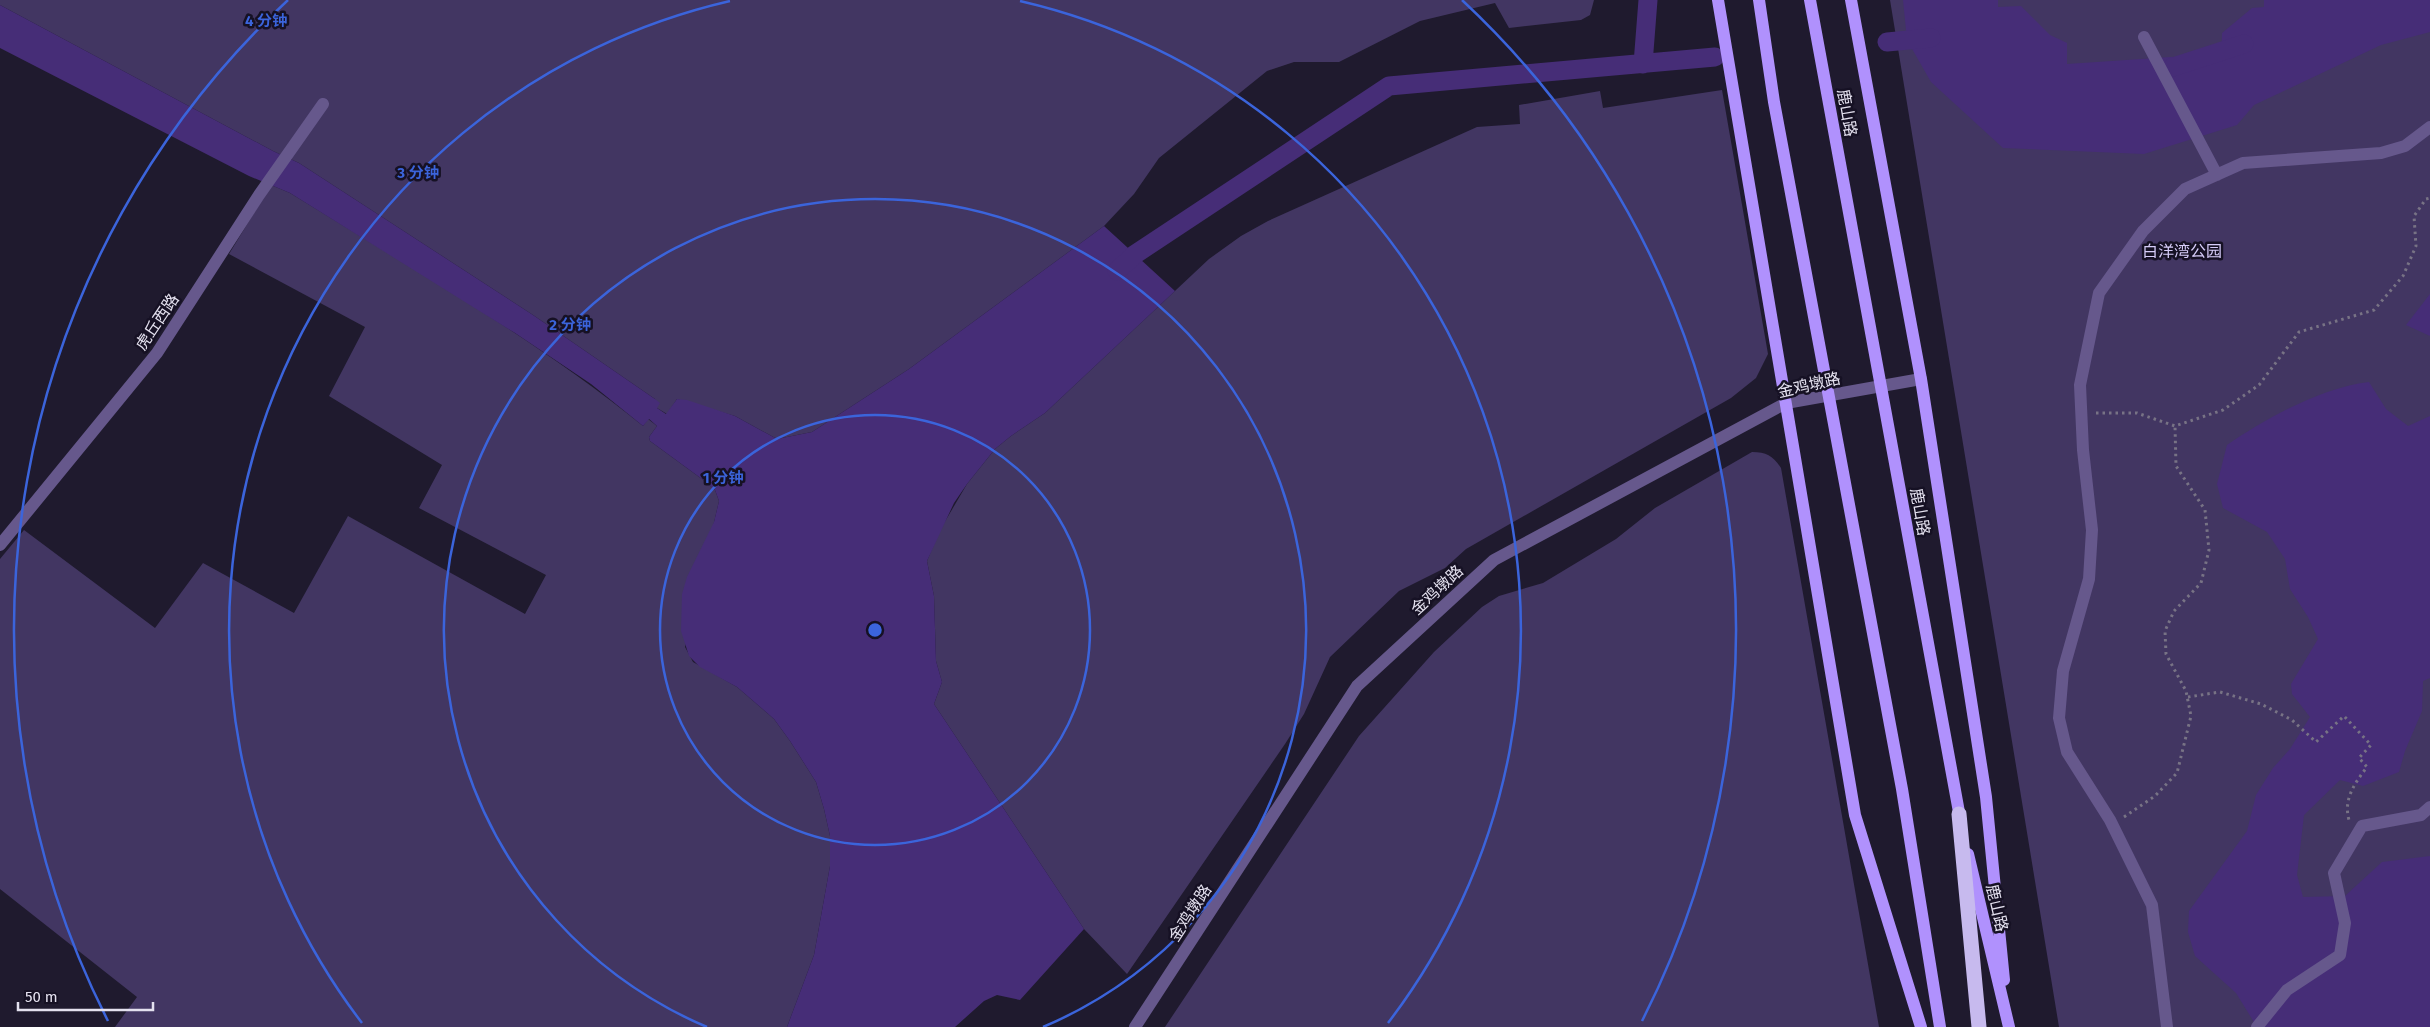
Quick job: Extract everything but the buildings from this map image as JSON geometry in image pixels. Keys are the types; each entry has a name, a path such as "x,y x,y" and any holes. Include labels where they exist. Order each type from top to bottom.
{"highway":[{"path":"1958,814 1978,1027"}],"main road":[{"path":"1718,0 1855,816 1921,1027"},
{"path":"1759,0 1774,102 1902,789 1940,1027"},
{"name":"鹿山路","path":"1810,0 1958,814 2009,1027"},
{"path":"1851,0 1921,379 1986,797 2009,1027"}],"street":[{"path":"2144,37 2217,175"},
{"name":"虎丘西路","path":"0,544 158,353 259,195 323,104"},
{"path":"2167,1027 2152,905 2112,825 2067,752 2059,718 2064,672 2089,579 2092,530 2083,450 2080,385 2099,293 2143,231 2185,189 2243,163 2380,153 2405,146 2430,127"},
{"name":"金鸡墩路","path":"1135,1027 1357,686 1494,560 1786,403 1921,379"},
{"path":"2257,1027 2287,990 2340,955 2345,923 2334,873 2362,826 2421,816 2430,807"}],"path":[{"path":"2082,413 2138,413 2175,426 2223,410 2259,385 2299,332 2374,310 2403,276 2416,246 2414,216 2426,199 2430,198"},
{"path":"2112,825 2155,796 2177,773 2191,716 2186,691 2166,654 2165,632 2174,611 2201,583 2209,550 2205,510 2176,466 2175,426"},
{"path":"2188,697 2220,692 2260,704 2292,720 2316,742 2344,716 2371,745 2359,758 2367,767 2352,787 2346,811 2354,839"}],"green space":[{"path":"0,0 1594,0 1590,15 1581,20 1509,28 1495,3 1420,21 1339,62 1294,62 1267,71 1159,158 1134,194 1104,226 909,369 812,432 777,439 735,416 677,399 667,414 657,408 655,399 533,315 299,163 273,151 0,5"},
{"name":"白洋湾公园","path":"1890,0 2430,0 2430,1027 2059,1027"},
{"path":"1722,90 1768,354 1756,378 1731,398 1466,549 1445,568 1399,591 1330,657 1304,714 1285,744 1127,974 1084,929 934,704 942,682 936,661 934,596 927,561 940,530 967,484 995,449 1045,413 1209,259 1241,236 1268,221 1477,127 1520,124 1519,105 1600,91 1603,108"},
{"path":"271,185 290,193 470,304 558,362 643,426 648,419 657,426 649,437 650,441 715,490 719,501 685,647 693,662 737,687 774,719 816,782 830,836 830,866 814,955 787,1027 115,1027 137,997 0,889 0,559 24,530 155,628 203,563 294,613 348,516 525,614 546,575 419,508 442,465 329,396 365,327 229,254"},
{"path":"1752,452 1769,456 1781,468 1879,1027 1165,1027 1359,736 1434,652 1482,607 1499,596 1543,583 1616,539 1655,508"}],"shaded area":[{"path":"1903,0 1998,0 1998,7 2021,6 2050,35 2067,43 2067,64 2171,57 2221,61 2222,33 2252,8 2264,7 2264,0 2430,0 2430,32 2381,45 2254,105 2237,125 2144,154 2003,148 1931,82 1907,40"},
{"path":"0,5 273,151 299,163 533,315 655,399 660,403 657,408 666,414 677,399 687,400 735,416 777,439 812,432 909,369 1104,226 1175,291 1045,413 995,449 954,503 927,561 934,596 936,661 942,682 934,704 1084,929 1020,1000 997,995 984,1001 955,1027 787,1027 814,955 830,866 830,836 816,782 774,719 737,687 700,667 689,656 681,631 682,594 687,577 714,522 719,501 715,490 650,441 649,437 657,426 649,419 643,426 591,384 515,333 290,193 249,176 0,48"},
{"path":"2430,294 2430,336 2406,325"},
{"path":"2369,382 2386,409 2408,426 2430,416 2430,678 2423,681 2422,711 2405,751 2399,772 2363,786 2340,780 2304,815 2297,875 2303,897 2345,896 2382,862 2430,856 2430,1027 2257,1027 2236,993 2195,956 2188,932 2189,911 2247,831 2256,795 2273,768 2290,749 2310,717 2292,694 2291,684 2318,639 2308,617 2290,589 2285,559 2267,532 2223,508 2217,484 2227,445 2259,425 2313,397 2350,385"}],"waterway":[{"path":"1643,64 1648,0"},
{"path":"1887,42 1931,38"},
{"path":"2173,67 2244,44"},
{"path":"1117,271 1134,255 1389,86 1715,57"}]}
